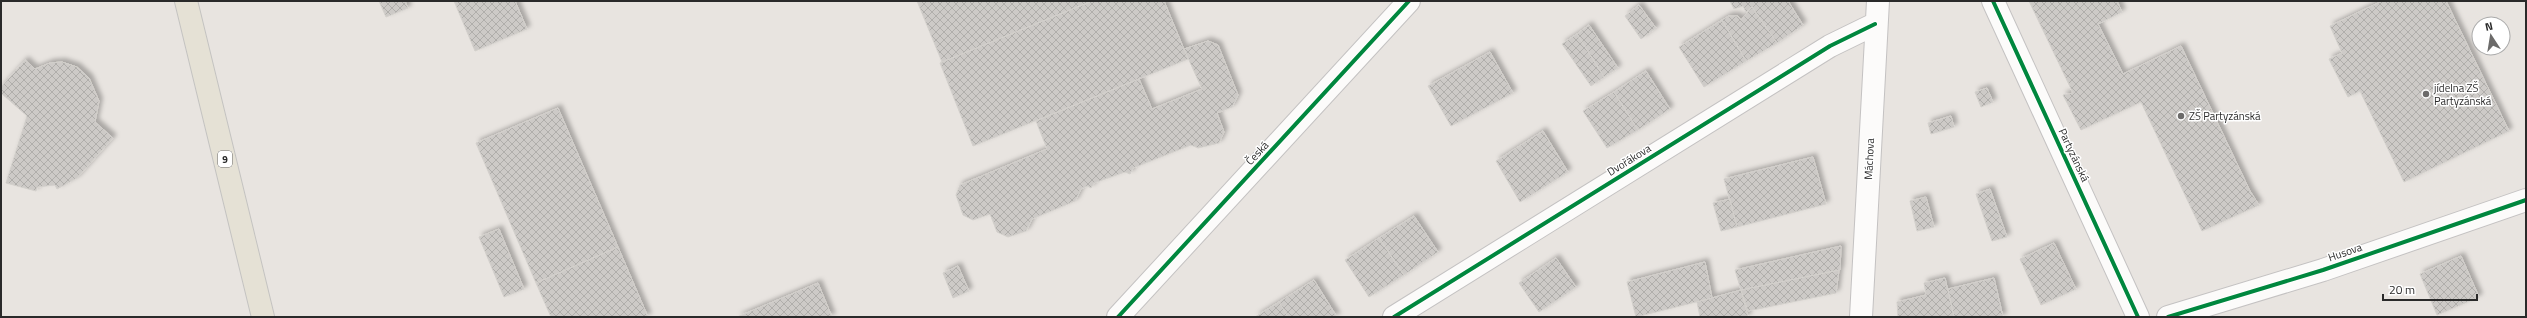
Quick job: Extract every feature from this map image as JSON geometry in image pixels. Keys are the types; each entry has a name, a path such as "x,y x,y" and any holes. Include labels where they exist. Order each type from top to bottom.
{"main road":[{"name":"9","path":"186,1 263,317"}],"street":[{"name":"Česká","path":"1118,317 1410,1"},
{"name":"Máchova","path":"1861,317 1875,24 1878,1"},
{"name":"Partyzánská","path":"1993,1 2138,317"},
{"name":"Dvořákova","path":"1394,317 1830,46 1875,24"},
{"name":"Husova","path":"2168,317 2323,270 2526,200"}],"building":[{"path":"379,1 405,1 408,8 386,17"},
{"path":"454,1 515,1 527,29 475,51"},
{"path":"917,1 1092,1 942,62"},
{"path":"1092,1 1164,1 1188,59 973,146 940,63"},
{"path":"1730,1 1788,1 1803,25 1777,43 1752,7 1746,12 1743,6 1734,9"},
{"name":"ZŠ Partyzánská","path":"2029,1 2117,1 2122,12 2098,24 2123,74 2181,46 2250,191 2259,205 2202,231 2141,102 2081,130 2063,95 2073,93"},
{"name":"jídelna ZŠ Partyzánská","path":"2382,1 2446,1 2471,53 2471,56 2473,56 2509,131 2404,182 2360,91 2348,97 2329,59 2342,53 2330,26"},
{"path":"1639,5 1656,28 1641,39 1625,16"},
{"path":"1752,7 1777,43 1746,61 1722,20 1729,16 1738,16 1741,20"},
{"path":"1722,20 1746,61 1704,87 1679,47"},
{"path":"1589,25 1618,68 1604,77 1577,34"},
{"path":"1577,34 1604,77 1591,86 1562,44"},
{"path":"1208,41 1218,45 1238,95 1232,107 1217,113 1224,132 1219,143 1198,148 1191,145 1133,168 1130,174 1125,172 1094,183 1091,188 1087,186 1081,189 1075,201 1032,219 1026,231 1008,237 997,232 990,214 973,220 963,215 956,195 960,185 1047,149 1036,121 1139,79 1152,109 1202,89 1184,49"},
{"path":"1490,52 1513,93 1451,126 1428,86"},
{"path":"25,60 35,69 50,63 62,62 77,67 89,78 99,101 95,122 113,138 77,178 57,189 55,185 37,187 36,191 6,183 27,116 1,93 1,87"},
{"path":"1646,71 1670,109 1638,130 1614,92"},
{"path":"1987,88 1993,102 1981,107 1975,92"},
{"path":"1614,92 1638,130 1607,148 1583,111"},
{"path":"558,108 618,247 536,283 476,143"},
{"path":"1951,116 1954,127 1931,134 1928,123"},
{"path":"1543,131 1568,172 1520,202 1496,161"},
{"path":"1813,157 1826,204 1737,227 1724,179"},
{"path":"1990,189 2007,237 1992,241 1976,194"},
{"path":"1926,197 1934,227 1917,231 1910,201"},
{"path":"1730,199 1737,227 1721,231 1713,203"},
{"path":"1414,216 1438,252 1404,275 1379,238"},
{"path":"499,229 524,289 504,297 479,237"},
{"path":"1379,238 1404,275 1369,297 1345,260"},
{"path":"2054,243 2076,289 2041,305 2020,259"},
{"path":"1841,246 1840,270 1741,290 1735,270"},
{"path":"618,247 648,317 551,317 536,283"},
{"path":"2461,256 2479,297 2437,315 2420,274"},
{"path":"1556,258 1576,287 1539,312 1519,283"},
{"path":"1705,262 1712,298 1636,317 1627,282"},
{"path":"958,266 969,291 953,298 943,273"},
{"path":"1839,270 1836,293 1748,311 1741,290"},
{"path":"1945,278 1954,317 1898,317 1897,302 1926,295 1924,283"},
{"path":"1994,278 2003,317 1954,317 1948,289"},
{"path":"1314,280 1337,317 1288,317 1279,302"},
{"path":"818,283 832,317 737,317"},
{"path":"1741,290 1748,317 1700,317 1697,302"},
{"path":"1279,302 1288,317 1255,317"}],"cycle path":[{"path":"1118,317 1409,1"},
{"path":"1993,1 2138,317"},
{"path":"1394,317 1830,46 1875,24"},
{"path":"2168,317 2323,270 2526,200"}],"place":[{"name":"jídelna ZŠ Partyzánská","path":"2426,94"},
{"name":"ZŠ Partyzánská","path":"2181,116"}]}
